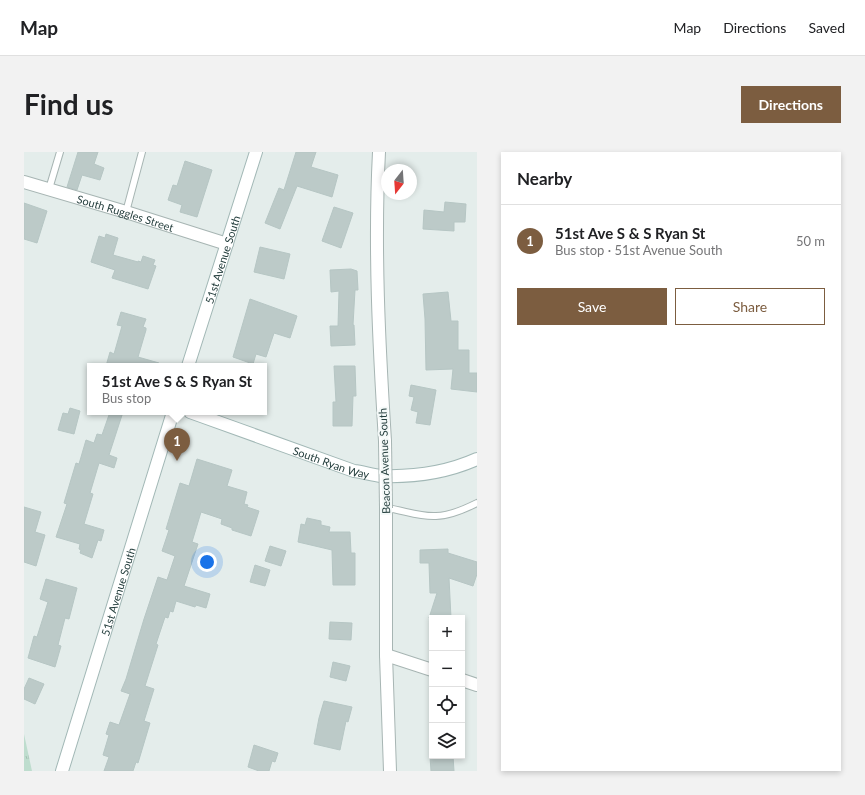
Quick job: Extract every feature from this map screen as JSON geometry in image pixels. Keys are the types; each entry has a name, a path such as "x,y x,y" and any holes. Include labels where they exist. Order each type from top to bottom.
{"street":[{"name":"51st Avenue South","path":"189,363 256,152"},
{"name":"Beacon Avenue South","path":"379,152 376,204 386,508 386,655 390,771"},
{"name":"South Ruggles Street","path":"24,182 49,188 227,244"},
{"name":"51st Avenue South","path":"62,771 173,415"},
{"name":"South Ryan Way","path":"198,415 354,471 380,476 402,476 435,472 460,466 477,459"},
{"path":"386,655 429,669"},
{"path":"465,681 477,685"}],"lane":[{"path":"49,188 60,152"},
{"path":"126,212 142,152"},
{"path":"386,508 438,516 447,515 477,503"}],"green space":[{"path":"24,734 32,771 24,771"}],"building":[{"path":"78,152 98,152 94,164 104,168 100,180 82,175 77,190 67,187"},
{"path":"296,152 316,152 311,167 338,175 332,197 297,186 280,229 265,223 279,188 284,190"},
{"path":"185,161 212,170 197,217 180,212 182,205 168,200 173,185 177,186"},
{"path":"445,202 466,204 465,222 454,222 454,231 423,229 424,210 444,212"},
{"path":"24,203 47,211 37,243 24,239"},
{"path":"334,207 353,213 341,248 322,241"},
{"path":"106,234 118,238 113,255 138,262 141,262 143,256 155,260 153,265 156,266 148,289 112,278 115,270 91,262 99,236 105,238"},
{"path":"260,247 290,254 284,279 254,272"},
{"path":"351,269 357,271 358,290 355,290 353,325 355,345 331,346 330,326 338,326 339,291 331,292 330,270"},
{"path":"448,292 451,321 458,321 458,350 469,350 469,373 477,373 477,392 451,389 453,369 426,370 423,294"},
{"path":"250,299 297,316 290,338 274,333 266,357 256,354 253,363 250,363 233,357"},
{"path":"121,312 146,319 143,327 146,328 146,330 138,357 159,363 107,363 110,352 114,354 122,326 117,325"},
{"path":"334,366 355,366 356,396 353,396 352,426 333,426 333,402 336,402"},
{"path":"411,385 436,390 430,425 416,423 418,412 411,410 414,397 409,396"},
{"path":"70,408 80,411 74,434 58,430 63,413 68,414"},
{"path":"109,415 122,415 109,455 117,458 114,468 99,463 90,493 93,494 84,524 104,530 101,541 98,540 92,558 80,553 80,544 56,537 67,504 64,503 76,463 79,464 86,440 94,443 97,434 102,435"},
{"path":"197,459 232,470 227,486 247,492 244,504 248,505 247,507 259,511 251,536 232,530 232,528 221,524 222,519 201,512 192,542 198,544 184,586 210,594 206,608 196,605 195,607 176,601 173,612 170,611 168,618 165,617 145,686 154,689 144,721 150,723 138,763 136,762 133,771 104,771 109,757 103,755 109,735 106,734 110,722 119,725 130,694 121,691 144,619 158,577 167,580 175,556 162,551 169,530 166,529 180,483 189,486"},
{"path":"24,507 41,512 35,532 45,535 36,566 24,562"},
{"path":"307,518 321,521 321,525 330,527 329,532 350,532 351,553 355,553 355,585 333,585 332,550 298,542 301,524 305,525"},
{"path":"270,546 286,551 281,566 265,561"},
{"path":"448,549 448,553 477,562 477,574 473,586 449,578 451,615 430,615 437,593 430,593 429,563 420,563 420,550"},
{"path":"255,565 270,570 265,586 250,582"},
{"path":"46,579 77,588 69,619 65,618 58,645 61,646 55,667 28,658 34,636 37,637 48,602 40,599"},
{"path":"330,622 352,623 351,640 329,639"},
{"path":"333,662 350,666 346,681 330,677"},
{"path":"29,678 44,684 35,704 24,699 24,689"},
{"path":"324,701 352,707 348,722 346,721 340,750 314,744"},
{"path":"254,745 278,753 275,762 272,761 269,771 259,771 248,767"},
{"path":"430,759 453,759 454,771 431,771"}],"place":[{"name":"51st Ave S & S Ryan St","path":"177,461"}]}
